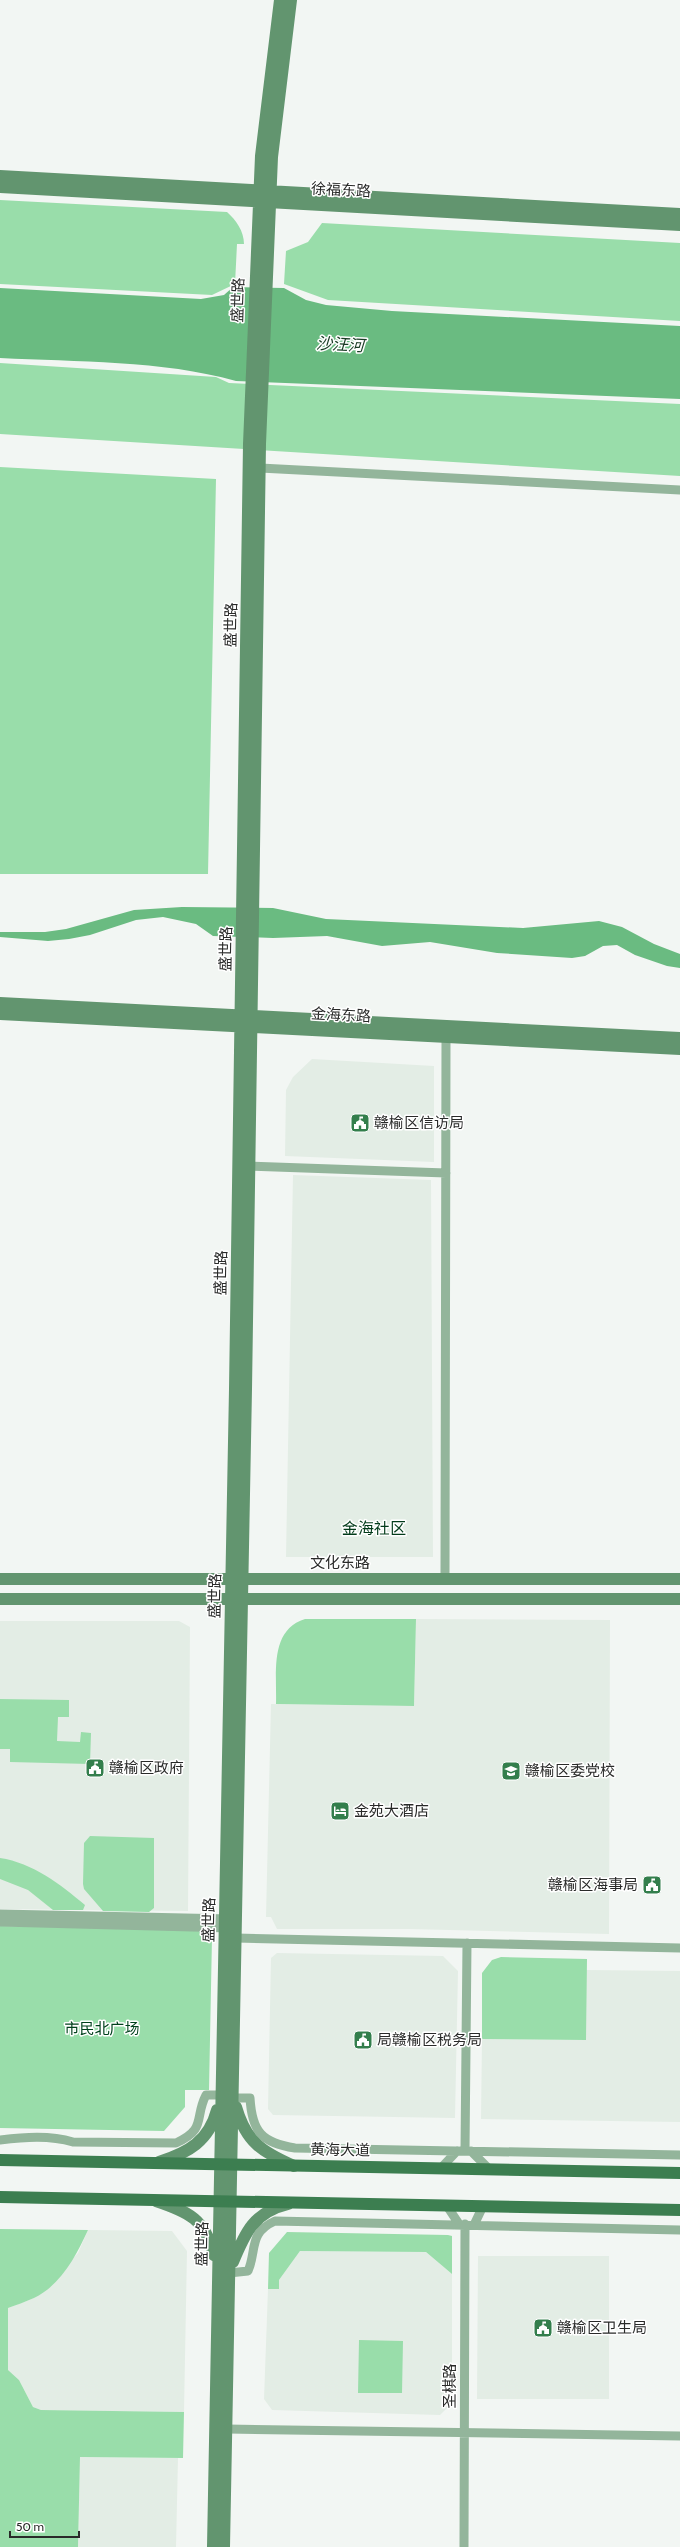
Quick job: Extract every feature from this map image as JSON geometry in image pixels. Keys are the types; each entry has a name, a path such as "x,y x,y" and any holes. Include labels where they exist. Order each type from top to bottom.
{"main road":[{"name":"盛世路","path":"237,1579 246,1021 260,468 265,116 280,0"},
{"name":"盛世路","path":"224,2547 226,2429 225,2202 229,2096 236,1599 249,1166 246,1021 249,444 264,196 276,118 291,0"},
{"name":"徐福东路","path":"0,176 680,225"},
{"name":"徐福东路","path":"0,187 264,196 680,214"},
{"name":"金海东路","path":"0,1003 446,1036 680,1049"},
{"name":"金海东路","path":"0,1014 246,1021 680,1038"},
{"name":"文化东路","path":"0,1579 680,1579"},
{"path":"0,1599 680,1599"},
{"path":"156,2163 173,2158 198,2145 212,2126 229,2096"},
{"path":"229,2096 247,2134 256,2145 269,2155 294,2166"},
{"name":"黄海大道","path":"0,2160 680,2173"},
{"path":"0,2197 680,2210"},
{"path":"153,2200 182,2210 198,2221 210,2239 226,2271"},
{"path":"226,2271 242,2237 253,2221 269,2210 291,2203"},
{"name":"盛世路","path":"213,2547 226,2271"}],"street":[{"path":"260,468 680,490"},
{"path":"445,1579 446,1036"},
{"path":"249,1166 446,1173"},
{"path":"0,1914 231,1926 467,1943 680,1948"},
{"path":"0,1922 231,1926"},
{"path":"464,2151 467,1943"},
{"path":"0,2140 61,2138 73,2142 176,2143 189,2137 196,2129 206,2095 250,2098 255,2124 261,2135 274,2145 295,2148 680,2155"},
{"path":"441,2168 464,2151"},
{"path":"464,2151 489,2169"},
{"path":"447,2206 466,2224"},
{"path":"466,2224 483,2206"},
{"path":"226,2271 248,2271 255,2241 265,2227 275,2221 538,2226 553,2229 680,2230"},
{"name":"圣棋路","path":"464,2547 466,2224"},
{"path":"226,2429 680,2436"}],"shaded area":[{"name":"赣榆区信访局","path":"312,1059 434,1066 434,1162 285,1156 286,1090 293,1077"},
{"path":"293,1175 431,1180 433,1557 286,1557"},
{"name":"赣榆区委党校","path":"416,1619 610,1620 609,1934 409,1929 277,1929 271,1917 266,1917 271,1704 414,1706"},
{"name":"赣榆区政府","path":"0,1621 179,1621 190,1627 188,1911 0,1909"},
{"name":"局赣榆区税务局","path":"277,1953 443,1956 458,1971 455,2118 273,2115 268,2109 271,1958"},
{"path":"586,1970 680,1971 680,2122 481,2119 482,2039 586,2040"},
{"path":"88,2230 172,2231 187,2251 184,2412 41,2410 33,2407 19,2380 8,2370 8,2308 34,2298 78,2253"},
{"path":"300,2251 426,2252 452,2274 452,2403 440,2415 272,2410 264,2399 268,2289 279,2289 279,2280"},
{"name":"赣榆区卫生局","path":"478,2256 609,2256 609,2399 477,2399"},
{"path":"80,2457 178,2458 176,2547 78,2547"}],"green space":[{"path":"0,200 227,212 239,226 244,239 244,244 237,244 235,284 212,295 0,284"},
{"path":"322,223 680,243 680,321 328,300 284,284 286,251 308,242"},
{"path":"0,363 216,377 229,383 680,404 680,476 0,434"},
{"path":"0,467 216,479 208,874 0,874"},
{"path":"305,1619 416,1619 414,1706 276,1704 276,1667 280,1643 285,1633 293,1625"},
{"path":"0,1699 69,1700 69,1717 58,1717 57,1741 80,1742 81,1732 91,1733 90,1764 10,1762 10,1749 0,1749"},
{"path":"90,1836 154,1838 154,1908 149,1912 103,1911 84,1889 83,1884 84,1843"},
{"path":"0,1858 24,1864 56,1882 85,1905 83,1910 53,1910 28,1890 0,1879"},
{"name":"市民北广场","path":"0,1926 207,1930 212,1937 209,2090 185,2090 185,2107 164,2131 0,2128"},
{"path":"501,1957 587,1959 586,2040 482,2039 482,1973 492,1960"},
{"path":"0,2229 88,2230 73,2260 52,2286 34,2298 8,2308 8,2370 19,2380 33,2407 41,2410 184,2412 183,2458 80,2457 78,2547 0,2547"},
{"path":"287,2232 452,2236 452,2274 426,2252 300,2251 279,2280 279,2289 268,2289 269,2253"},
{"path":"359,2340 403,2341 402,2393 358,2393"}],"water":[{"name":"沙汪河","path":"233,287 284,288 306,300 326,305 392,311 680,326 680,399 236,381 178,369 119,363 0,358 0,288 201,299 224,295"},
{"path":"182,907 273,908 326,919 523,928 599,921 622,927 654,944 680,954 680,968 667,966 635,955 617,945 603,946 585,956 572,958 497,953 430,942 382,946 327,936 273,938 213,936 196,924 163,917 136,920 90,935 69,939 48,941 0,937 0,932 45,932 66,929 134,910"}],"place":[{"name":"赣榆区信访局","path":"360,1123"},
{"name":"赣榆区政府","path":"95,1768"},
{"name":"赣榆区委党校","path":"511,1771"},
{"name":"金苑大酒店","path":"340,1811"},
{"name":"赣榆区海事局","path":"652,1885"},
{"name":"局赣榆区税务局","path":"363,2040"},
{"name":"赣榆区卫生局","path":"543,2328"}],"district":[{"name":"金海社区","path":"374,1528"}]}
